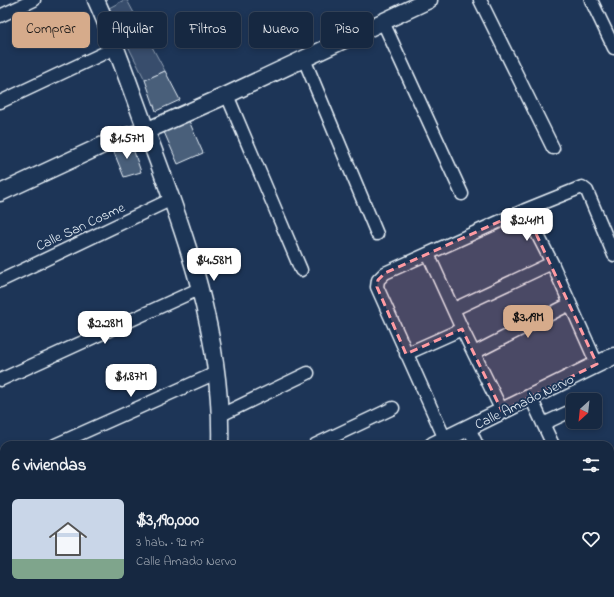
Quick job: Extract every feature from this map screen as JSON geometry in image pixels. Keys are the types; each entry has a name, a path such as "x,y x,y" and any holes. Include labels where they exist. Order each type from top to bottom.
{"street":[{"path":"0,16 34,0"},
{"path":"96,0 101,12"},
{"path":"0,193 116,139 146,130 227,95 429,0"},
{"path":"480,0 553,148"},
{"path":"591,0 614,48"},
{"path":"383,22 462,194"},
{"path":"0,102 113,48"},
{"path":"118,48 172,199 201,288 216,373 221,415 220,441"},
{"path":"304,59 377,234"},
{"path":"227,95 301,270"},
{"path":"439,441 406,354 377,287 378,280 385,273 525,210 582,187 587,191 614,255"},
{"name":"Calle San Cosme","path":"0,281 172,199"},
{"path":"525,210 552,263 597,364"},
{"path":"428,254 454,309 462,330 502,411"},
{"path":"454,309 552,263"},
{"path":"0,380 201,288"},
{"path":"474,353 570,304"},
{"path":"406,354 462,330"},
{"name":"Calle Amado Nervo","path":"441,441 614,356"},
{"path":"64,441 216,373"},
{"path":"221,415 308,373"},
{"path":"531,398 551,441"},
{"path":"324,441 394,408"},
{"path":"543,424 566,413"},
{"path":"469,428 475,441"}],"highlighted area":[{"path":"525,210 597,364 502,411 462,329 406,354 377,287 378,280 385,273"}],"shaded area":[{"path":"124,0 127,0 133,12 111,12 109,8"},
{"path":"129,48 153,48 165,71 145,80"}],"building":[{"path":"165,71 180,100 156,111 145,80"},
{"path":"189,121 203,153 178,164 164,132"},
{"path":"131,143 141,172 124,177 113,150"}]}
